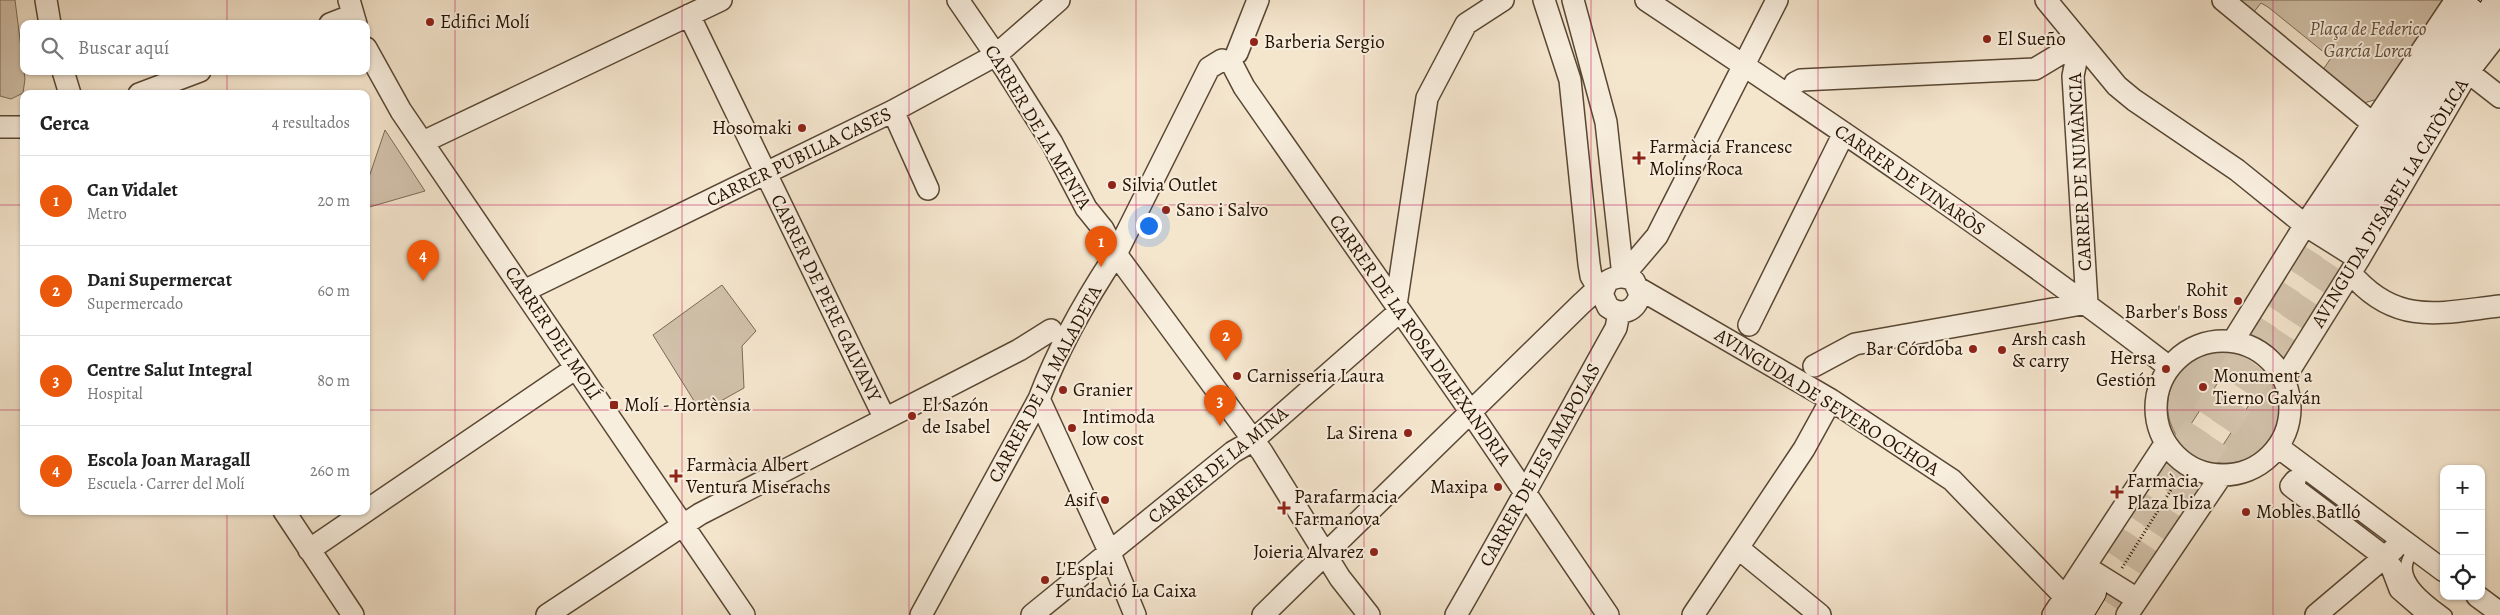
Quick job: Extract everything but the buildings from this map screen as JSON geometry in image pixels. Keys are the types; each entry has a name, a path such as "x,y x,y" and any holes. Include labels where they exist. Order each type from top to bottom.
{"street":[{"path":"46,0 49,20"},
{"path":"423,142 720,0"},
{"name":"CARRER DE LA MENTA","path":"958,0 1052,142 1086,208 1103,229 1116,254 1252,441 1262,452 1327,554 1340,578 1369,615"},
{"name":"CARRER PUBILLA CASES","path":"524,291 893,111 996,55 1059,0"},
{"path":"1234,59 1258,0"},
{"path":"1398,308 1427,98 1466,24 1503,0"},
{"path":"1544,0 1570,80 1591,276 1614,286 1640,294 1632,310 1619,313 1608,307 1614,286 1606,122 1573,0"},
{"name":"CARRER DE VINARÒS","path":"1646,0 1745,64 2087,303 2169,367"},
{"path":"1263,615 1471,413 1614,286 1657,236 1777,0"},
{"path":"2046,0 2117,86 2134,100 2237,170 2338,246 2398,308 2434,314 2500,306"},
{"path":"2223,0 2372,123"},
{"name":"AVINGUDA D'ISABEL LA CATÒLICA","path":"2284,379 2338,246 2372,123 2456,0"},
{"name":"AVINGUDA D'ISABEL LA CATÒLICA","path":"2338,246 2478,0"},
{"name":"AVINGUDA D'ISABEL LA CATÒLICA","path":"2338,246 2499,0"},
{"path":"338,20 353,13"},
{"name":"CARRER DE PERE GALVANY","path":"689,15 885,419"},
{"name":"AVINGUDA D'ISABEL LA CATÒLICA","path":"2233,341 2338,246 2500,31"},
{"path":"1795,83 1801,80 2035,69 2080,42"},
{"name":"CARRER DE NUMÀNCIA","path":"2080,42 2073,76 2087,303"},
{"name":"CARRER DEL MOLÍ","path":"370,56 380,76 423,142 744,615"},
{"name":"CARRER DE LA MALADETA","path":"921,615 1039,399 1046,381 1098,282 1116,254 1209,68 1222,60 1234,59"},
{"name":"CARRER DE LA ROSA D'ALEXANDRIA","path":"1234,59 1244,87 1471,413 1608,615"},
{"path":"2468,72 2500,97"},
{"path":"64,75 69,90"},
{"path":"150,90 189,75"},
{"path":"893,111 928,189"},
{"path":"0,127 20,127"},
{"path":"1749,325 1844,133"},
{"name":"AVINGUDA DE SEVERO OCHOA","path":"1614,286 1831,400 1952,480 2071,606"},
{"path":"1814,366 1855,344 2087,303"},
{"name":"CARRER DE LA MINA","path":"1032,615 1233,452 1252,441 1398,308"},
{"name":"CARRER DE LES AMAPOLAS","path":"1456,615 1616,328 1619,313"},
{"path":"548,615 682,525 1020,350 1052,330"},
{"path":"2233,341 2256,349 2274,364 2284,379 2290,402 2288,426 2278,448 2262,463 2243,472 2221,476 2189,467 2176,457 2165,444 2156,418 2157,391 2169,367 2187,351 2209,342 2233,341"},
{"path":"370,508 576,368"},
{"path":"1039,399 1109,551 1135,615"},
{"path":"1692,615 1804,449 1831,400"},
{"path":"2071,606 2165,444"},
{"path":"2278,448 2440,568"},
{"path":"2053,615 2071,606 2109,596 2221,476"},
{"path":"2295,481 2291,486 2383,559 2392,568 2400,589 2430,615"},
{"path":"287,515 353,615"},
{"path":"309,550 360,515"},
{"path":"2316,615 2383,559 2409,545"},
{"path":"1738,548 1820,615"},
{"path":"2482,600 2500,613"}],"lane":[{"path":"2409,545 2406,565 2407,575 2418,594 2446,615"}],"path":[{"path":"2109,596 2176,482"}],"green space":[{"path":"0,0 15,0 20,40 20,75 24,75 25,79 23,90 20,90 20,94 11,99 0,96"},
{"name":"Plaça de Federico García Lorca","path":"2239,0 2442,0 2378,99 2360,104 2322,71 2331,58 2268,7 2261,3 2253,13"},
{"path":"385,130 425,191 370,207 370,174"},
{"path":"722,285 756,331 742,346 744,388 701,412 653,335"},
{"path":"2221,349 2239,350 2180,441 2172,426 2168,411 2168,397 2173,384 2181,372 2192,362 2205,354"},
{"path":"2271,371 2280,389 2283,406 2280,423 2274,438 2263,450 2249,458 2232,463 2212,462"}],"tunnel":[{"path":"2092,592 2326,226"},
{"path":"2108,603 2347,239"}],"place":[{"name":"Edifici Molí","path":"430,22"},
{"name":"El Sueño","path":"1987,39"},
{"name":"Barberia Sergio","path":"1254,42"},
{"name":"Hosomaki","path":"802,128"},
{"name":"Farmàcia Francesc Molins Roca","path":"1639,158"},
{"name":"Silvia Outlet","path":"1112,185"},
{"name":"Sano i Salvo","path":"1166,210"},
{"name":"Can Vidalet","path":"1101,267"},
{"name":"Escola Joan Maragall","path":"423,281"},
{"name":"Rohit Barber's Boss","path":"2238,301"},
{"name":"Bar Córdoba","path":"1973,349"},
{"name":"Arsh cash & carry","path":"2002,350"},
{"name":"Dani Supermercat","path":"1226,361"},
{"name":"Hersa Gestión","path":"2166,369"},
{"name":"Carnisseria Laura","path":"1237,376"},
{"name":"Monument a Tierno Galván","path":"2203,387"},
{"name":"Granier","path":"1063,390"},
{"name":"Molí - Hortènsia","path":"614,405"},
{"name":"El Sazón de Isabel","path":"912,416"},
{"name":"Centre Salut Integral","path":"1220,426"},
{"name":"Intimoda low cost","path":"1072,428"},
{"name":"La Sirena","path":"1408,433"},
{"name":"Farmàcia Albert Ventura Miserachs","path":"676,476"},
{"name":"Maxipa","path":"1498,487"},
{"name":"Farmàcia Plaza Ibiza","path":"2117,492"},
{"name":"Asif","path":"1105,500"},
{"name":"Parafarmacia Farmanova","path":"1284,508"},
{"name":"Mobles Batlló","path":"2246,512"},
{"name":"Joieria Alvarez","path":"1374,552"},
{"name":"L'Esplai Fundació La Caixa","path":"1045,580"}]}
